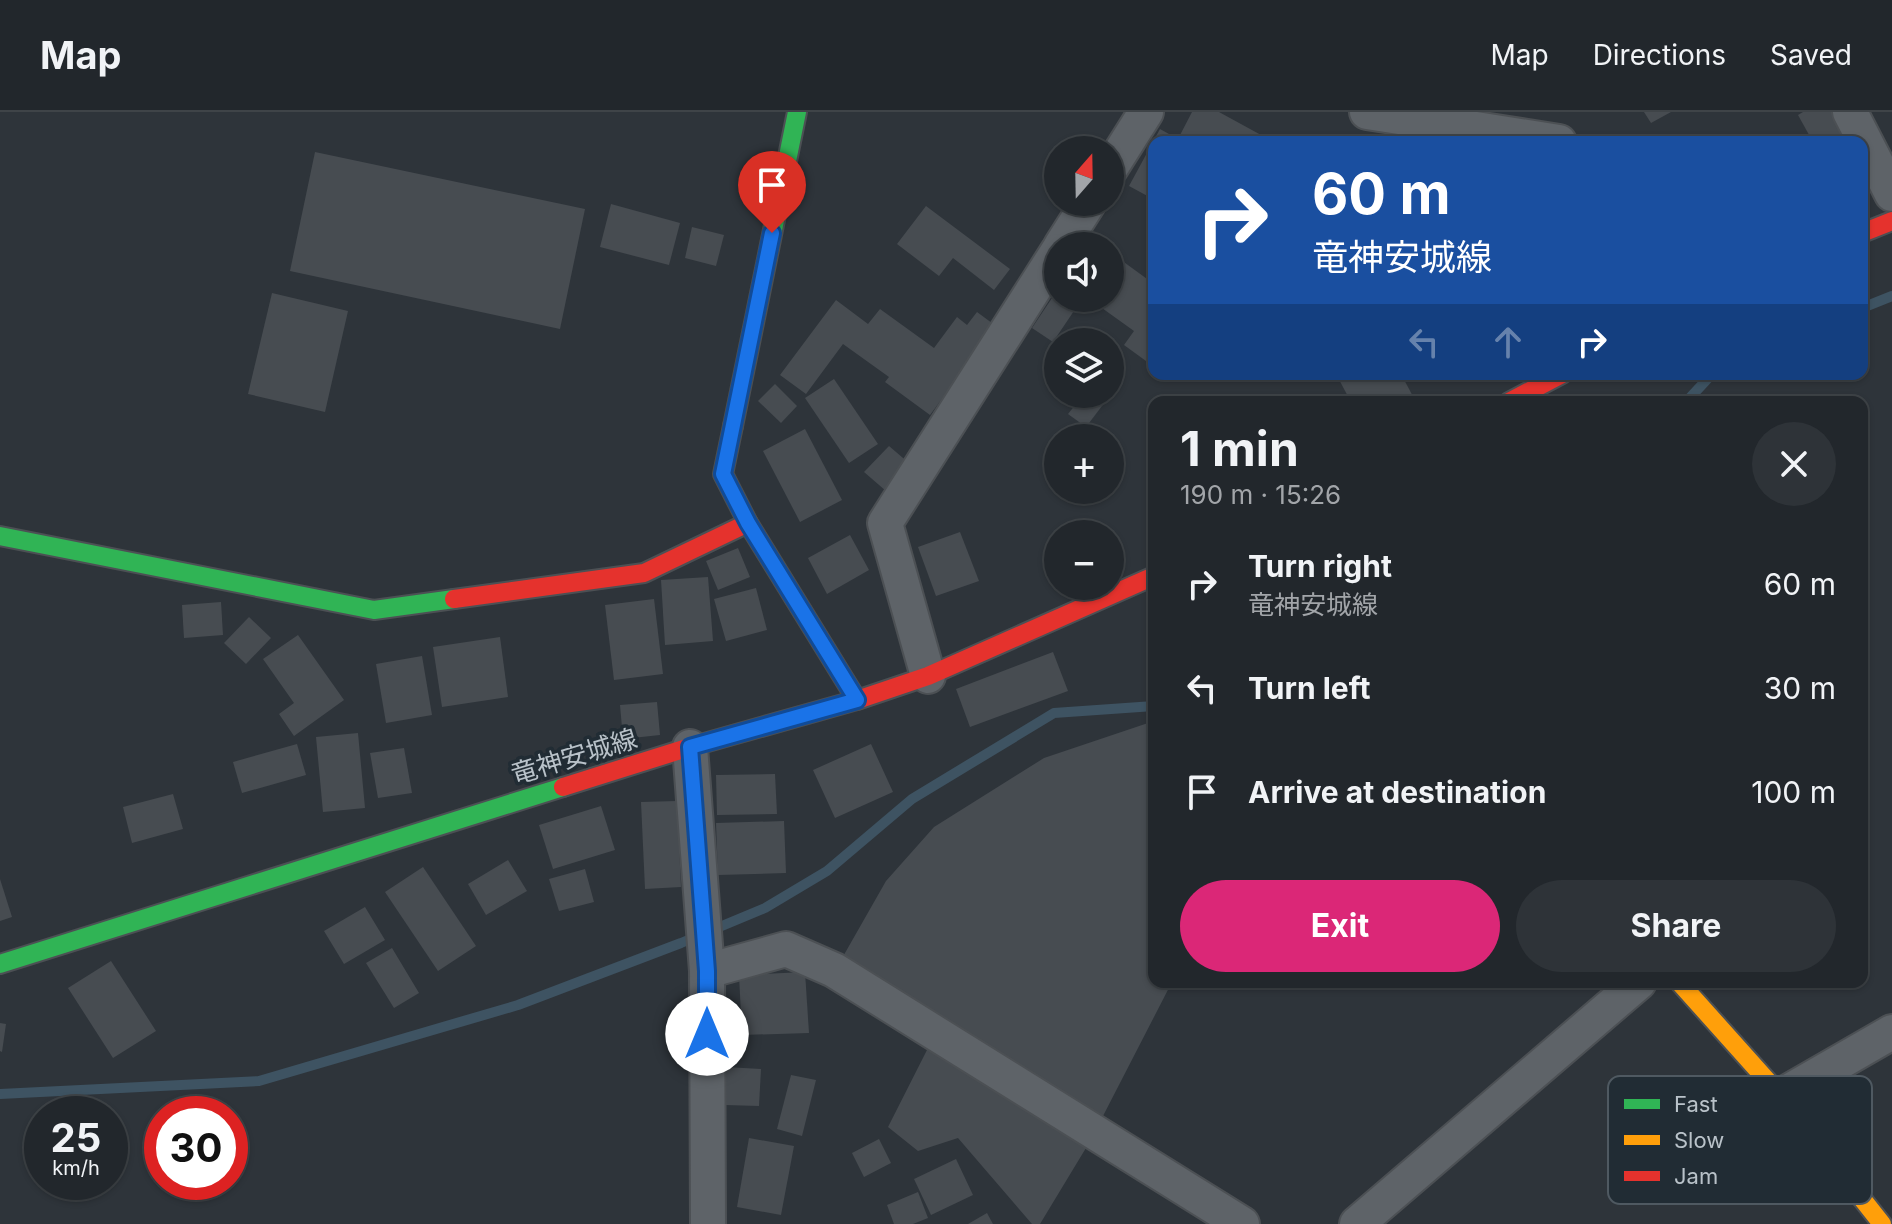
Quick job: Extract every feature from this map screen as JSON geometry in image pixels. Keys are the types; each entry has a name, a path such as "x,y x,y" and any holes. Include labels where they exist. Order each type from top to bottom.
{"street":[{"path":"797,112 723,474 748,523 857,700"},
{"path":"1124,147 1146,112"},
{"path":"1367,112 1521,136"},
{"path":"1850,112 1862,136"},
{"path":"1868,147 1892,194"},
{"path":"1868,231 1892,221"},
{"path":"928,676 885,523 1044,272"},
{"path":"1520,396 1551,380"},
{"path":"0,536 374,610 644,573 748,523"},
{"name":"竜神安城線","path":"0,964 690,747 857,700 928,676 1148,579"},
{"path":"690,747 707,971 708,1224"},
{"path":"707,971 786,949 834,970 1242,1224"},
{"path":"1357,1224 1632,988"},
{"path":"1684,988 1763,1076"},
{"path":"1816,1076 1892,1032"},
{"path":"1866,1204 1882,1224"}],"building":[{"path":"1192,112 1219,112 1263,136 1180,136"},
{"path":"1644,112 1671,112 1651,123"},
{"path":"1803,112 1831,112 1844,136 1810,136 1798,115"},
{"path":"1160,129 1173,136 1156,136"},
{"path":"1148,151 1148,196 1129,186"},
{"path":"315,152 585,209 560,329 290,271"},
{"path":"611,204 680,223 669,265 600,247"},
{"path":"926,206 1010,269 994,290 953,258 939,276 897,244"},
{"path":"692,227 724,235 716,266 685,258"},
{"path":"1124,262 1148,280 1146,361 1124,345 1134,331 1108,312 1124,312"},
{"path":"272,293 348,311 325,412 248,394"},
{"path":"836,300 868,324 880,309 934,348 957,317 967,325 977,312 996,326 930,415 885,382 889,377 843,344 806,394 780,375"},
{"path":"1044,310 1073,312 1062,328 1044,328 1044,336 1032,328"},
{"path":"834,379 878,444 849,463 805,398"},
{"path":"1339,380 1404,380 1413,396 1348,396"},
{"path":"775,384 797,406 781,423 758,401"},
{"path":"1073,408 1100,408 1088,424 1082,424 1068,414"},
{"path":"805,429 842,500 800,522 763,451"},
{"path":"889,446 910,464 886,491 864,472"},
{"path":"960,532 979,581 936,596 918,547"},
{"path":"850,535 869,570 827,594 808,558"},
{"path":"738,548 750,577 718,590 706,561"},
{"path":"708,577 713,641 665,645 661,580"},
{"path":"756,588 767,630 726,641 714,599"},
{"path":"654,599 663,674 614,680 605,605"},
{"path":"221,602 223,635 184,638 182,605"},
{"path":"249,617 271,638 246,664 224,643"},
{"path":"298,635 344,700 294,736 279,714 294,703 263,659"},
{"path":"500,637 508,697 442,707 433,647"},
{"path":"1053,652 1068,691 970,727 956,689"},
{"path":"422,656 432,715 386,723 376,664"},
{"path":"657,702 660,735 623,739 620,705"},
{"path":"1148,723 1148,988 1169,988 1103,1116 841,960 886,881 934,827 1044,758"},
{"path":"358,733 365,808 323,812 316,737"},
{"path":"297,744 306,775 242,793 233,762"},
{"path":"871,744 893,792 835,818 813,770"},
{"path":"404,748 412,793 378,798 370,753"},
{"path":"775,774 777,814 717,815 716,775"},
{"path":"173,794 183,829 132,843 123,807"},
{"path":"677,801 681,887 645,889 641,802"},
{"path":"601,806 615,850 553,869 539,825"},
{"path":"784,821 786,873 718,875 716,823"},
{"path":"508,860 527,891 486,915 468,884"},
{"path":"423,867 476,946 438,971 385,892"},
{"path":"585,869 594,902 559,911 549,879"},
{"path":"0,879 12,917 0,921"},
{"path":"365,907 385,940 344,964 324,931"},
{"path":"392,948 419,993 394,1008 366,963"},
{"path":"111,961 156,1031 113,1058 68,988"},
{"path":"805,972 809,1033 742,1035 739,975"},
{"path":"0,1023 6,1024 2,1052 0,1051"},
{"path":"928,1048 1089,1143 1040,1224 1032,1224 958,1138 918,1151 888,1127"},
{"path":"726,1067 761,1069 759,1106 725,1105"},
{"path":"791,1075 816,1080 802,1136 777,1129"},
{"path":"749,1138 794,1146 781,1215 737,1207"},
{"path":"879,1139 891,1163 864,1177 852,1153"},
{"path":"956,1159 973,1195 931,1215 914,1179"},
{"path":"918,1192 928,1218 913,1224 894,1224 887,1205"},
{"path":"987,1213 993,1224 968,1224"}],"waterway":[{"path":"1868,306 1892,296"},
{"path":"1692,396 1706,380"},
{"path":"0,1094 259,1081 518,1005 765,908 827,871 912,799 1054,713 1148,706"}],"traffic: fast":[{"path":"733,426 797,112"},
{"path":"0,536 374,610 454,599"},
{"path":"0,964 563,787"}],"traffic: slow":[{"path":"1684,988 1763,1076"},
{"path":"1866,1204 1882,1224"}],"traffic: jam":[{"path":"1868,231 1892,221"},
{"path":"1520,396 1551,380"},
{"path":"733,426 723,474 748,523 857,700"},
{"path":"454,599 644,573 748,523"},
{"path":"563,787 928,676 1148,579"}],"route":[{"path":"707,1034 707,971 690,747 857,700 748,523 723,474 772,233"}]}
